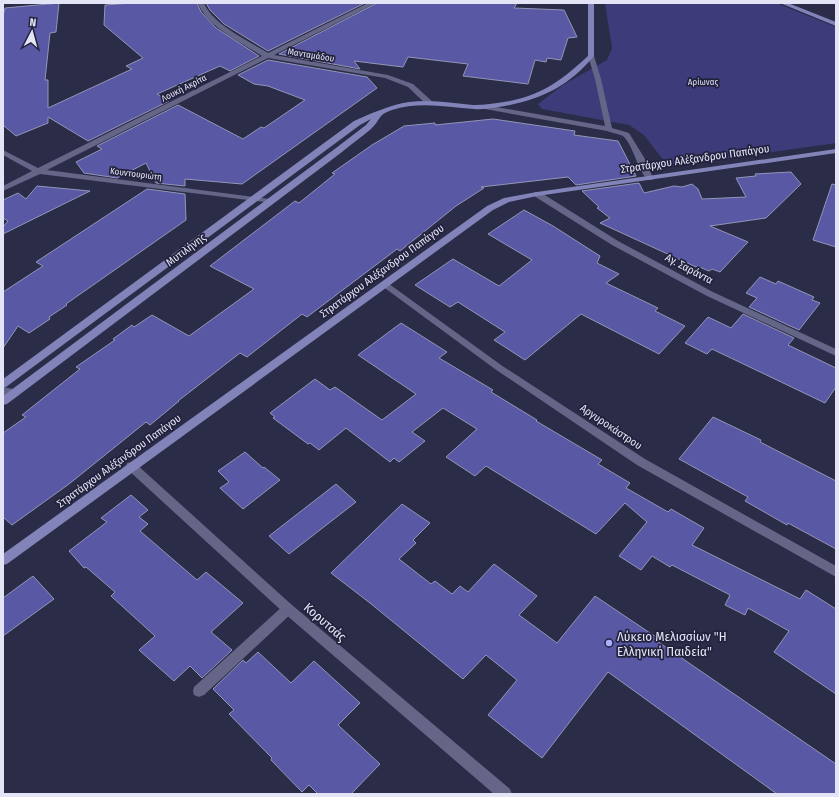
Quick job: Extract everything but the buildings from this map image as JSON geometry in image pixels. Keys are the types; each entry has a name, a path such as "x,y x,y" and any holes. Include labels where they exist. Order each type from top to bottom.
{"street":[{"name":"Μανταμάδου","path":"201,3 204,11 218,24 267,56 386,76 405,82 417,89 430,103"},
{"name":"Λουκή Ακρίτα","path":"3,189 373,3"},
{"path":"592,3 591,56 598,79 609,129"},
{"path":"783,3 836,24"},
{"name":"Μυτιλήνης","path":"3,384 357,124 379,113 404,105 430,103 485,107 524,101 542,95 568,78 591,56"},
{"path":"485,107 609,129 626,135 641,159 650,178"},
{"name":"Μυτιλήνης","path":"3,401 369,127 379,113"},
{"name":"Στρατάρχου Αλέξανδρου Παπάγου","path":"3,560 490,208 507,200 537,194 836,151"},
{"name":"Κουντουριώτη","path":"3,152 38,171 270,201"},
{"name":"Αγ. Σαράντα","path":"537,194 615,243 703,290 836,353"},
{"name":"Αργυροκάστρου","path":"384,284 498,367 641,462 836,572"},
{"path":"3,391 14,393"},
{"name":"Κορυτσάς","path":"132,466 288,609 505,794"},
{"path":"199,691 288,609"}],"green space":[{"name":"Αρίωνας","path":"605,3 776,3 836,27 836,143 675,166 664,161 644,135 629,125 542,109 538,104 563,85 607,60 612,48"}],"place":[{"name":"Λύκειο Μελισσίων \"Η Ελληνική Παιδεία\"","path":"609,643"}]}
